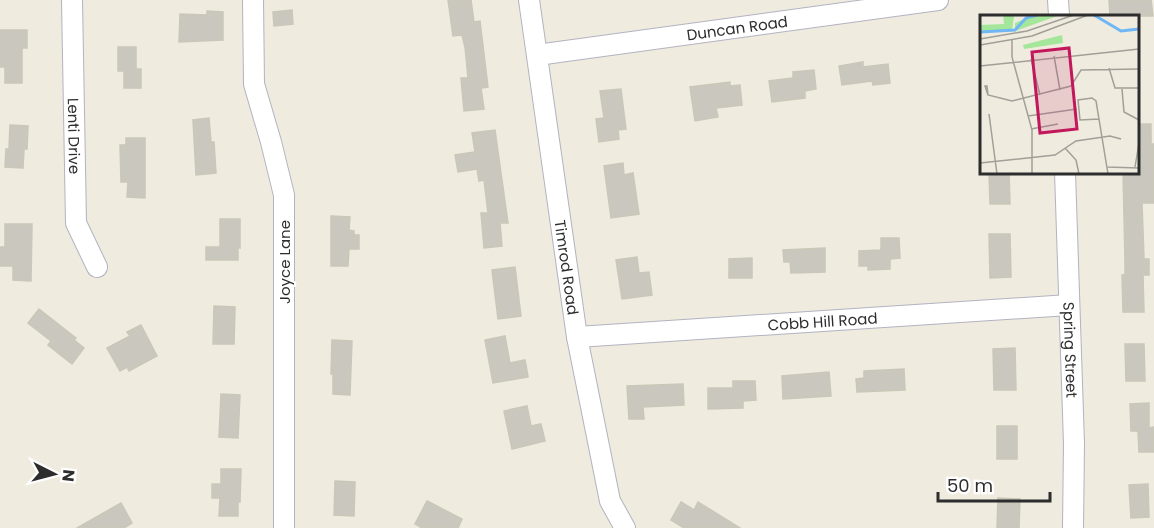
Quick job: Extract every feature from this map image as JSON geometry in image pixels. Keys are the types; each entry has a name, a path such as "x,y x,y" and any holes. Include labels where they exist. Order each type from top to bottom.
{"street":[{"name":"Lenti Drive","path":"72,0 76,223 97,267"},
{"name":"Joyce Lane","path":"253,0 254,84 284,195 284,528"},
{"name":"Timrod Road","path":"529,0 577,337 610,501 625,528"},
{"name":"Duncan Road","path":"537,55 938,0"},
{"path":"1058,0 1059,15"},
{"name":"Spring Street","path":"1065,174 1074,444 1073,528"},
{"name":"Cobb Hill Road","path":"577,337 1069,305"}],"building":[{"path":"448,0 471,0 474,22 480,21 488,87 481,88 484,109 464,111 461,78 468,78 465,47 462,35 453,36"},
{"path":"1109,0 1151,0 1153,16 1110,15"},
{"path":"292,10 293,24 274,26 273,12"},
{"path":"207,11 223,12 223,40 179,42 180,14 207,15"},
{"path":"0,30 27,30 27,48 22,48 22,83 5,83 5,67 0,67"},
{"path":"118,47 136,47 136,69 141,69 141,88 124,88 124,71 118,71"},
{"path":"863,62 863,67 888,64 890,83 873,85 872,81 842,85 839,66"},
{"path":"814,70 816,89 805,91 805,98 772,102 769,81 793,78 793,72"},
{"path":"730,82 730,86 740,85 742,105 716,108 718,117 695,121 690,87"},
{"path":"621,89 626,129 618,130 619,139 599,142 596,119 604,118 600,91"},
{"path":"209,118 211,142 214,142 216,173 196,175 193,120"},
{"path":"1139,124 1151,124 1151,144 1154,144 1154,203 1142,203 1144,259 1149,259 1149,275 1143,275 1144,312 1123,312 1122,275 1125,275 1123,174 1139,174"},
{"path":"10,125 28,126 23,168 5,167 6,149 9,149"},
{"path":"495,130 508,223 500,223 502,246 484,248 481,213 488,213 484,180 479,181 477,169 458,172 455,155 475,152 472,133"},
{"path":"126,138 145,138 145,198 127,197 128,182 121,182 120,145 126,145"},
{"path":"623,163 624,175 633,173 639,214 611,218 604,166"},
{"path":"989,174 1009,174 1010,204 990,204"},
{"path":"331,216 350,217 349,230 354,231 354,235 359,235 359,249 349,249 348,266 331,266"},
{"path":"220,219 240,219 238,260 206,260 206,247 220,247"},
{"path":"5,224 32,224 31,281 13,280 13,266 0,266 0,247 5,247"},
{"path":"989,234 1010,234 1011,277 990,278"},
{"path":"881,238 899,238 900,258 890,259 890,269 868,270 868,266 859,266 859,251 881,250"},
{"path":"825,248 825,272 791,273 790,262 784,262 783,250"},
{"path":"637,257 639,273 649,272 652,295 622,299 616,260"},
{"path":"752,258 752,278 729,278 729,259"},
{"path":"515,267 521,316 498,319 492,270"},
{"path":"214,306 235,307 234,344 213,344"},
{"path":"39,309 76,338 74,340 84,348 72,364 48,345 51,341 28,323"},
{"path":"141,325 157,356 129,371 127,367 120,371 107,348 130,336 127,332"},
{"path":"505,336 510,363 525,360 528,377 493,383 485,340"},
{"path":"332,340 352,341 350,395 333,394"},
{"path":"1125,344 1144,344 1145,381 1126,381"},
{"path":"1015,348 1016,390 994,390 993,349"},
{"path":"904,369 905,390 857,392 856,379 864,378 864,371"},
{"path":"829,372 831,396 783,399 782,376"},
{"path":"733,381 755,381 756,400 743,401 743,408 708,409 708,388 733,388"},
{"path":"683,384 684,405 643,407 644,419 629,419 627,386"},
{"path":"221,394 240,395 238,438 219,437"},
{"path":"1149,403 1149,428 1154,427 1154,452 1139,452 1138,431 1131,431 1130,404"},
{"path":"527,406 531,426 541,424 545,441 512,449 504,411"},
{"path":"997,426 1017,426 1017,459 997,459"},
{"path":"221,469 241,469 238,516 219,516 220,498 212,498 212,484 221,484"},
{"path":"335,481 355,482 354,516 334,515"},
{"path":"1148,484 1149,517 1131,518 1129,485"},
{"path":"998,498 1020,499 1019,528 997,528"},
{"path":"427,501 462,519 458,528 422,528 415,524"},
{"path":"681,502 694,510 698,502 740,528 684,528 671,520"},
{"path":"121,503 132,523 124,528 77,528"}]}
